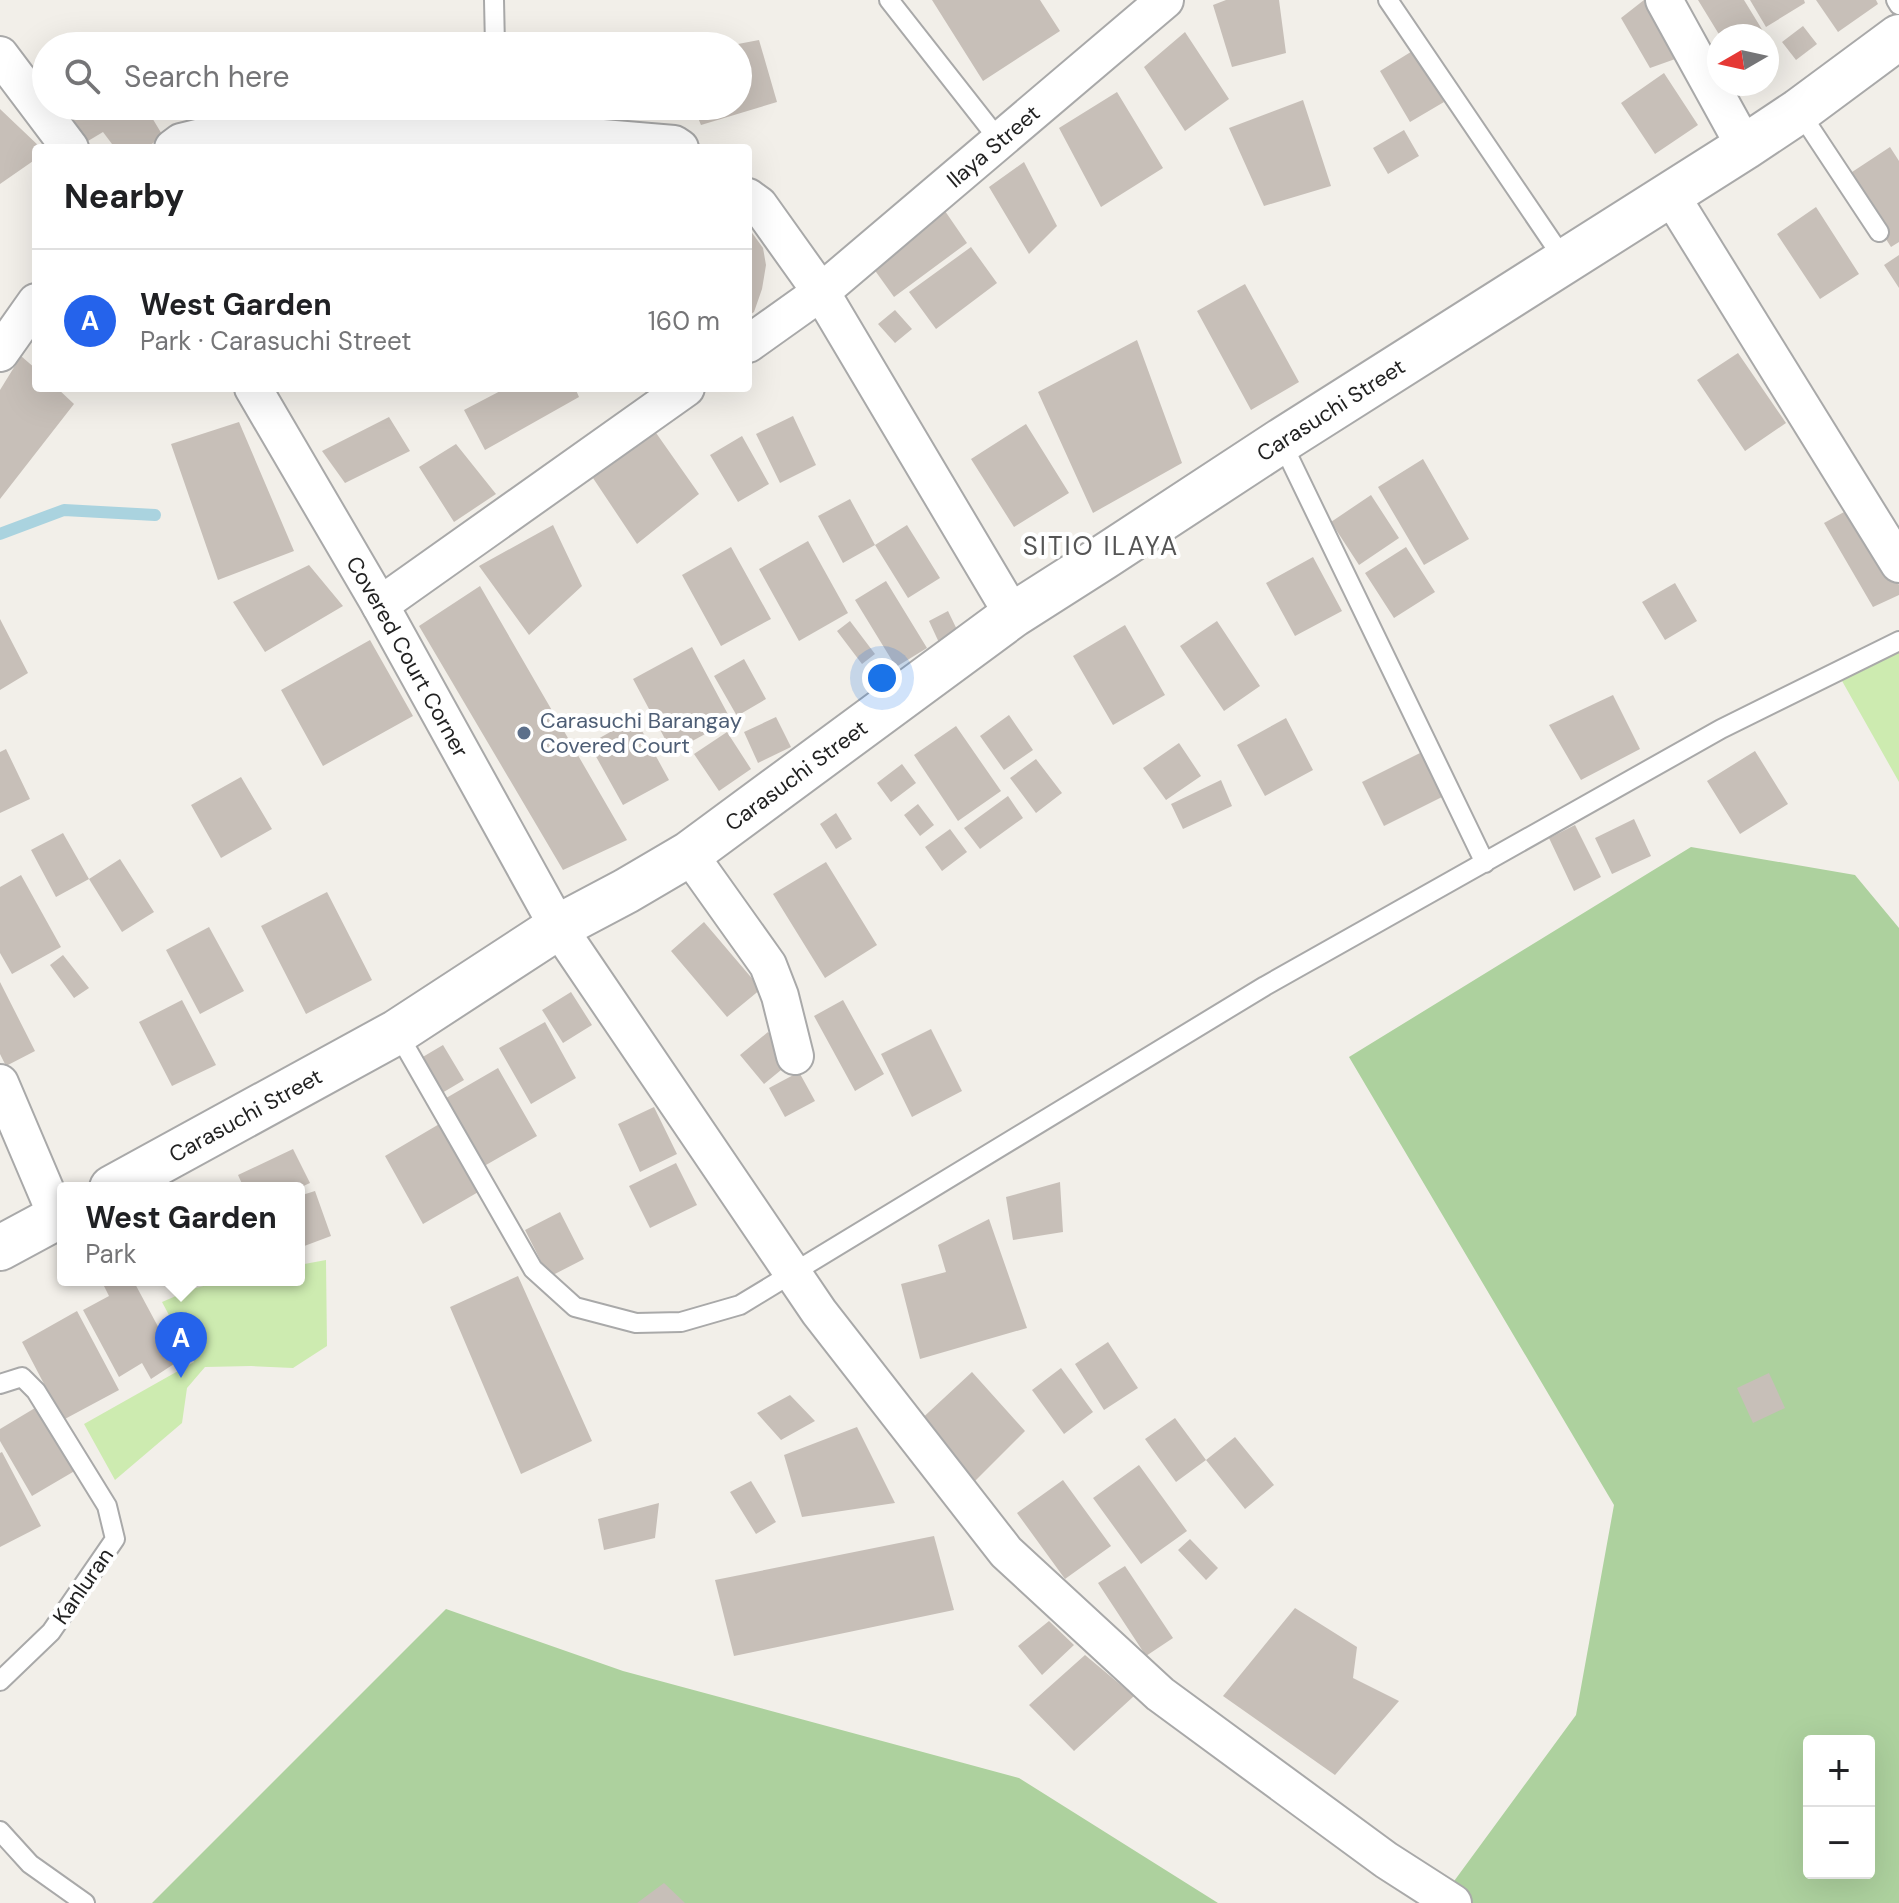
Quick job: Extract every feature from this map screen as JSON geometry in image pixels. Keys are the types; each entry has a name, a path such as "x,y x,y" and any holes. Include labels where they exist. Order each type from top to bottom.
{"street":[{"name":"Ilaya Street","path":"752,341 821,292 1165,0"},
{"path":"1664,0 1745,147"},
{"name":"Carasuchi Street","path":"123,1182 397,1032 558,927 689,854 1013,615 1745,147 1899,37"},
{"path":"0,55 32,98"},
{"path":"49,120 67,144"},
{"path":"178,144 234,129 458,126 487,120"},
{"path":"511,120 674,144"},
{"path":"1670,194 1899,564"},
{"path":"752,200 759,205 821,292 1013,615"},
{"path":"0,353 32,308"},
{"name":"Covered Court Corner","path":"255,392 380,605 558,927 819,1312 1006,1552 1160,1694 1386,1860 1453,1903"},
{"path":"380,605 680,392"},
{"path":"689,854 768,965 777,986 795,1056"},
{"path":"0,1083 57,1209"},
{"path":"0,1248 57,1218"}],"lane":[{"path":"494,0 495,32"},
{"path":"889,0 999,140"},
{"path":"1388,0 1565,261"},
{"path":"1799,111 1879,232"},
{"path":"1281,441 1485,863"},
{"path":"397,1032 533,1269 575,1307 636,1323 681,1322 740,1305 1265,986 1721,729 1899,641"},
{"name":"Kanluran","path":"0,1384 22,1377 36,1391 107,1506 115,1539 51,1632 0,1681"},
{"path":"0,1831 30,1864 85,1903"}],"green space":[{"path":"1899,641 1899,782 1837,672"},
{"path":"1691,847 1855,875 1899,928 1899,1903 1438,1903 1576,1715 1614,1505 1349,1057"},
{"path":"326,1260 327,1346 293,1368 205,1367 187,1388 182,1423 115,1480 84,1424 194,1362 162,1302 203,1286 305,1286 305,1264"},
{"path":"446,1609 623,1671 1019,1778 1218,1903 152,1903"}],"building":[{"path":"932,0 1040,0 1060,31 983,81"},
{"path":"1226,0 1279,0 1286,53 1232,67 1213,5"},
{"path":"1644,0 1678,58 1650,68 1621,18"},
{"path":"1698,0 1744,0 1759,24 1713,24"},
{"path":"1750,0 1804,0 1805,3 1771,24 1764,24"},
{"path":"1816,0 1876,0 1878,4 1838,32"},
{"path":"1803,26 1817,44 1796,60 1782,42"},
{"path":"1185,32 1229,99 1185,131 1144,67"},
{"path":"759,40 777,102 752,110 752,41"},
{"path":"1414,50 1444,102 1410,122 1380,71"},
{"path":"1664,73 1698,125 1655,154 1621,103"},
{"path":"1117,92 1163,168 1101,207 1059,128"},
{"path":"1303,100 1331,186 1264,206 1229,128"},
{"path":"0,109 37,144 32,144 32,162 0,184"},
{"path":"72,120 153,120 163,136 152,144 112,144 103,132 88,141"},
{"path":"699,120 718,120 701,125"},
{"path":"1404,130 1419,156 1388,174 1373,148"},
{"path":"1890,147 1899,161 1899,242 1891,247 1846,176"},
{"path":"1024,162 1057,226 1029,254 989,187"},
{"path":"1816,207 1859,274 1820,299 1777,234"},
{"path":"945,211 967,243 894,297 871,265"},
{"path":"752,233 763,248 766,265 752,313"},
{"path":"971,247 997,283 936,329 909,292"},
{"path":"1899,255 1899,288 1884,265"},
{"path":"1245,284 1299,382 1251,410 1197,311"},
{"path":"895,310 912,329 895,343 878,324"},
{"path":"1137,340 1182,463 1093,513 1038,392"},
{"path":"1738,353 1786,423 1745,451 1697,380"},
{"path":"21,356 32,366 32,392 61,392 74,404 0,499 0,390"},
{"path":"498,392 577,392 579,397 485,450 464,410"},
{"path":"793,416 816,465 780,483 756,434"},
{"path":"389,417 410,451 345,483 322,451"},
{"path":"239,422 294,551 218,580 171,444"},
{"path":"1026,424 1069,493 1014,527 971,459"},
{"path":"654,430 699,494 637,544 591,475"},
{"path":"742,436 769,484 738,502 710,455"},
{"path":"456,444 496,494 454,522 419,467"},
{"path":"1423,459 1469,539 1424,565 1378,487"},
{"path":"1371,495 1399,538 1359,565 1331,522"},
{"path":"850,499 875,545 843,563 818,516"},
{"path":"1855,506 1899,585 1899,595 1873,607 1824,523"},
{"path":"553,525 582,586 529,635 479,566"},
{"path":"907,525 940,578 908,598 875,545"},
{"path":"808,541 848,613 799,641 759,569"},
{"path":"731,547 771,619 721,646 682,575"},
{"path":"1406,547 1435,592 1394,618 1365,573"},
{"path":"1313,557 1342,611 1295,636 1266,583"},
{"path":"309,565 343,606 265,652 233,602"},
{"path":"886,581 927,648 896,667 855,600"},
{"path":"1675,583 1697,621 1665,640 1642,602"},
{"name":"Carasuchi Barangay Covered Court","path":"480,586 627,840 563,870 419,626"},
{"path":"948,611 962,640 942,649 929,621"},
{"path":"0,619 28,673 0,690"},
{"path":"850,621 875,654 862,664 837,631"},
{"path":"1217,621 1260,686 1224,711 1180,646"},
{"path":"1125,625 1165,695 1113,725 1073,656"},
{"path":"370,640 413,716 323,766 281,690"},
{"path":"692,647 731,720 672,752 633,679"},
{"path":"744,659 766,699 737,716 714,676"},
{"path":"1613,695 1640,749 1581,780 1549,725"},
{"path":"1009,715 1033,750 1004,770 980,736"},
{"path":"776,717 791,747 758,763 744,732"},
{"path":"635,718 669,780 623,805 589,744"},
{"path":"1286,718 1313,770 1265,796 1237,745"},
{"path":"956,726 1001,791 958,821 914,755"},
{"path":"727,732 751,769 719,791 694,754"},
{"path":"1179,743 1201,776 1166,800 1143,768"},
{"path":"6,749 30,799 0,813 0,752"},
{"path":"1428,749 1450,793 1384,826 1362,782"},
{"path":"1755,751 1788,804 1740,834 1707,781"},
{"path":"1036,759 1062,793 1036,813 1010,778"},
{"path":"902,764 916,783 891,802 877,783"},
{"path":"241,777 272,829 221,858 191,805"},
{"path":"1221,780 1232,806 1183,829 1171,804"},
{"path":"1008,796 1023,818 980,849 964,828"},
{"path":"918,804 934,825 920,836 904,815"},
{"path":"836,813 852,839 836,849 820,824"},
{"path":"1634,819 1651,856 1612,874 1595,838"},
{"path":"1575,825 1601,877 1574,891 1549,838"},
{"path":"950,829 967,852 942,871 925,847"},
{"path":"63,833 89,879 56,897 31,850"},
{"path":"120,859 154,912 122,932 89,879"},
{"path":"826,862 877,945 825,978 773,894"},
{"path":"21,875 61,947 12,974 0,953 0,887"},
{"path":"327,892 372,980 306,1014 261,926"},
{"path":"704,922 761,989 727,1017 671,951"},
{"path":"209,927 244,991 200,1014 166,950"},
{"path":"63,955 89,988 74,998 50,965"},
{"path":"0,982 35,1051 6,1066 0,1054"},
{"path":"571,992 592,1025 563,1043 542,1010"},
{"path":"182,1000 216,1065 172,1086 139,1022"},
{"path":"843,1000 884,1074 855,1091 814,1016"},
{"path":"545,1022 576,1078 531,1104 499,1048"},
{"path":"931,1029 962,1091 912,1117 881,1054"},
{"path":"768,1032 792,1061 764,1084 740,1055"},
{"path":"443,1045 464,1080 442,1093 421,1058"},
{"path":"498,1068 537,1136 479,1169 441,1101"},
{"path":"799,1072 815,1101 785,1117 769,1088"},
{"path":"654,1107 677,1154 640,1172 618,1124"},
{"path":"441,1123 480,1191 423,1224 385,1156"},
{"path":"293,1149 310,1183 241,1182 238,1175"},
{"path":"676,1163 697,1205 650,1228 629,1186"},
{"path":"1060,1182 1063,1232 1013,1240 1006,1197"},
{"path":"315,1191 331,1236 305,1246 305,1194"},
{"path":"560,1212 584,1259 549,1277 525,1230"},
{"path":"989,1219 1027,1328 920,1359 901,1284 946,1272 938,1245"},
{"path":"518,1276 592,1441 521,1474 450,1307"},
{"path":"104,1286 136,1286 177,1362 151,1379 142,1363 119,1377 83,1310 109,1296"},
{"path":"77,1311 119,1390 63,1420 22,1342"},
{"path":"1108,1342 1138,1388 1104,1410 1075,1364"},
{"path":"1061,1368 1093,1412 1064,1434 1032,1390"},
{"path":"972,1372 1025,1431 969,1487 916,1424"},
{"path":"1769,1373 1785,1408 1753,1423 1737,1388"},
{"path":"790,1395 815,1421 781,1440 757,1413"},
{"path":"40,1405 78,1469 32,1496 0,1441 0,1429"},
{"path":"1175,1418 1206,1460 1176,1482 1145,1439"},
{"path":"857,1427 895,1503 802,1517 784,1455"},
{"path":"1235,1437 1274,1485 1245,1509 1206,1460"},
{"path":"0,1453 41,1526 0,1547"},
{"path":"1139,1465 1187,1531 1141,1564 1093,1498"},
{"path":"1063,1480 1111,1546 1065,1579 1017,1513"},
{"path":"751,1481 776,1522 756,1534 730,1492"},
{"path":"659,1503 655,1538 604,1550 598,1519"},
{"path":"934,1536 954,1610 734,1656 715,1580"},
{"path":"1190,1539 1218,1568 1206,1580 1178,1550"},
{"path":"1125,1566 1173,1638 1146,1656 1098,1583"},
{"path":"1295,1608 1357,1647 1353,1678 1399,1701 1335,1775 1223,1696"},
{"path":"1049,1621 1074,1645 1042,1675 1018,1646"},
{"path":"1085,1655 1134,1696 1074,1751 1029,1705"},
{"path":"664,1883 685,1903 637,1903"}],"waterway":[{"path":"0,534 64,510 155,515"}],"place":[{"name":"Carasuchi Barangay Covered Court","path":"524,733"},
{"name":"West Garden","path":"181,1378"}],"district":[{"name":"SITIO ILAYA","path":"1101,546"}]}
